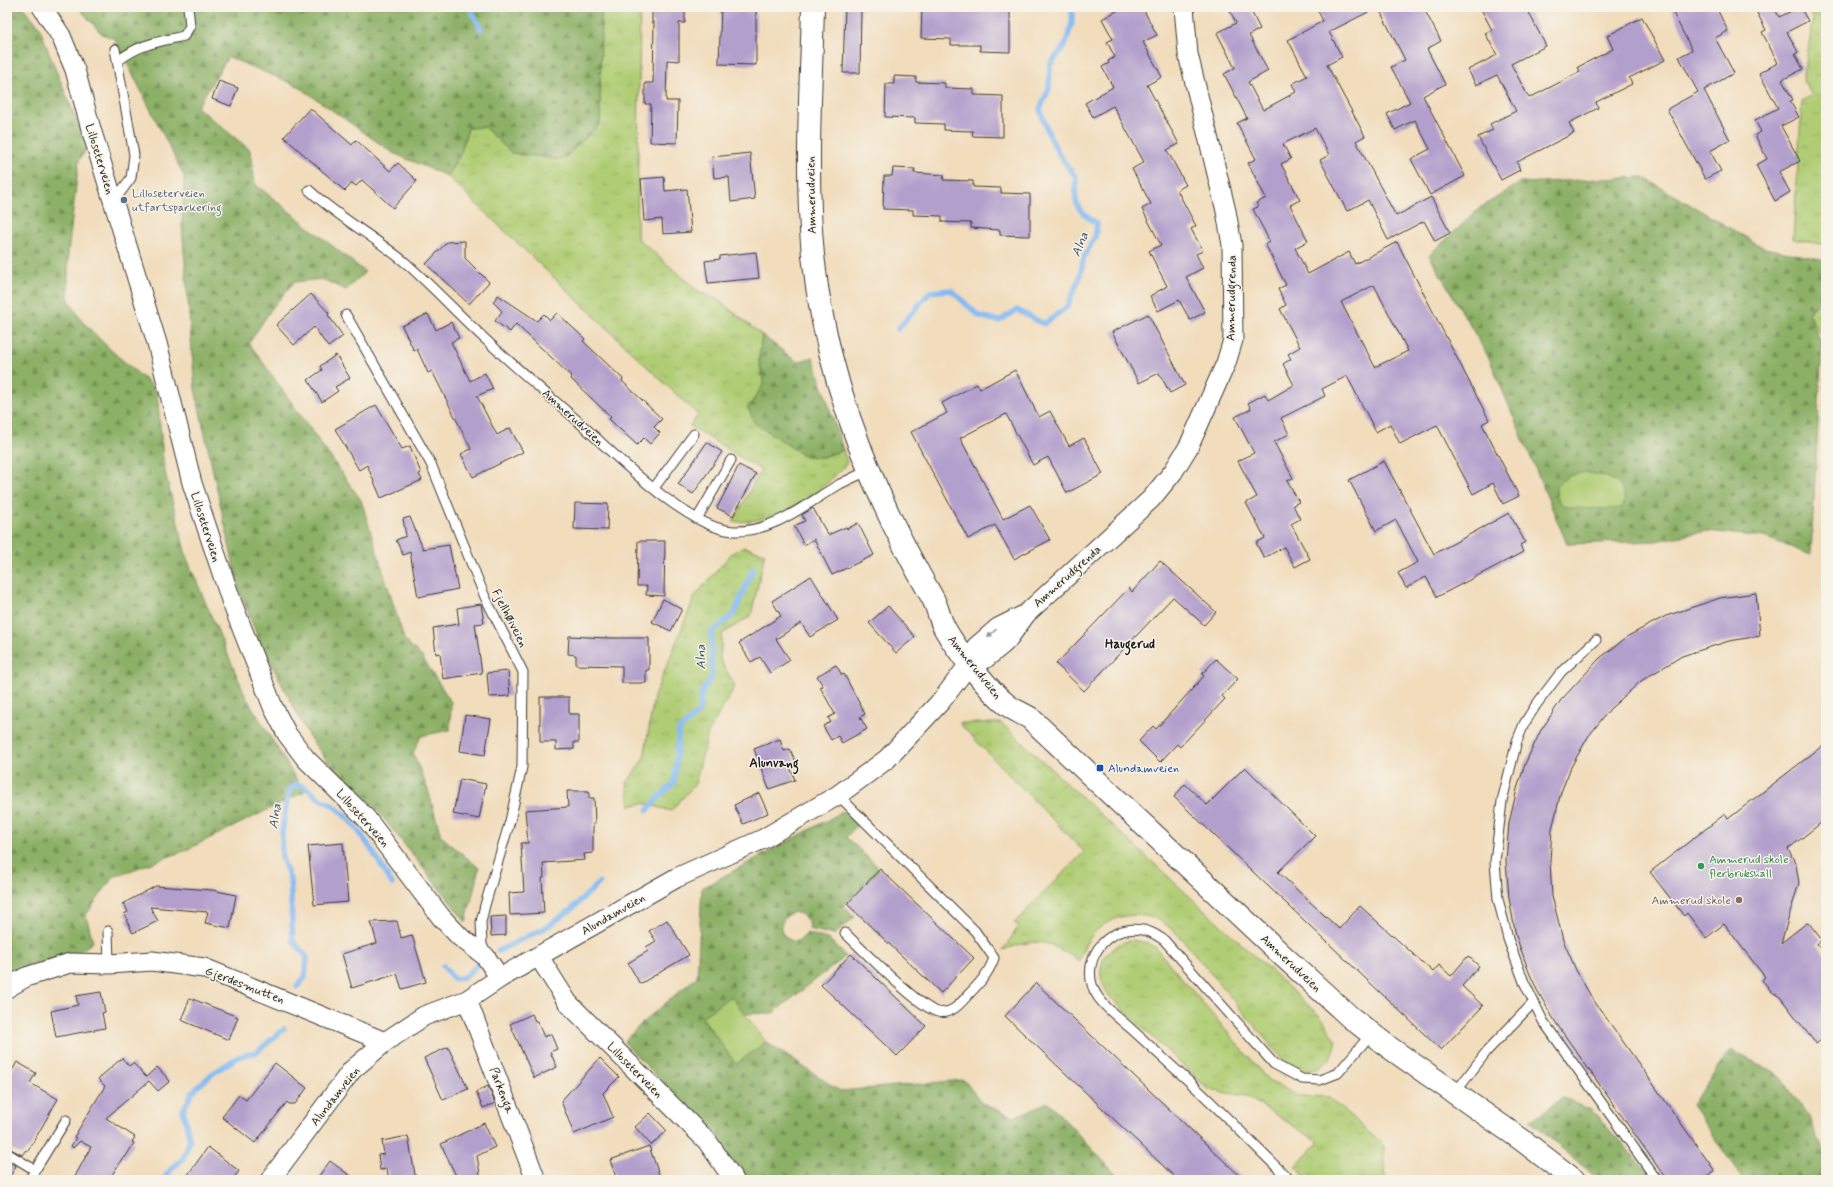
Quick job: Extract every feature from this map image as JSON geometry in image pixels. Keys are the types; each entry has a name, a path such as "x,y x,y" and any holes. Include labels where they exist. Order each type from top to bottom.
{"street":[{"name":"Lilloseterveien","path":"42,7 61,36 68,52 157,343 192,483 210,540 255,664 280,722 306,759 376,828 441,917 460,938 485,956 500,978"},
{"name":"Ammerudveien","path":"813,7 810,169 813,256 824,322 851,421 869,470 903,544 936,603 955,620 977,656 1016,696 1030,718 1288,961 1350,1017 1522,1140 1574,1180"},
{"name":"Ammerudgrenda","path":"1026,614 1151,499 1173,472 1189,446 1225,366 1233,340 1232,245 1226,211 1188,54 1184,7"},
{"name":"Alundamveien","path":"270,1180 352,1070 385,1042 424,1016 467,1000 500,978 540,957 676,878 763,839 838,795 887,759 942,700 977,656 1008,639 1026,614"},
{"name":"Lilloseterveien","path":"540,957 568,1003 707,1141 734,1180"},
{"name":"Gjerdesmutten","path":"7,988 26,977 70,964 109,964 152,961 204,968 385,1042"},
{"name":"Parkenga","path":"467,1000 536,1180"}],"lane":[{"path":"118,61 130,52 146,45 184,36 190,26 188,7"},
{"path":"114,202 130,178 134,155 115,49"},
{"name":"Ammerudveien","path":"309,190 329,208 352,223 406,264 485,339 654,488 678,507 706,524 732,531 748,530 767,525 792,514 840,484 869,470"},
{"name":"Fjellhøiveien","path":"346,315 431,464 485,597 523,672 522,767 510,821 485,905 482,922 482,944 485,956"},
{"path":"654,488 694,434"},
{"path":"697,519 731,460"},
{"path":"1596,640 1562,672 1536,705 1524,724 1517,741 1502,802 1495,862 1498,899 1508,939 1533,1003 1543,1021 1573,1065 1657,1180"},
{"path":"838,795 975,931 994,958 991,969 978,986 954,1010 938,1012 921,1004 845,933"},
{"path":"1290,1180 1201,1092 1114,1014 1098,997 1091,982 1090,970 1097,950 1105,940 1116,933 1131,929 1154,933 1164,940 1274,1064 1302,1079 1320,1080 1338,1073 1372,1033"},
{"path":"108,931 109,964"},
{"path":"1455,1093 1487,1051 1533,1003"},
{"path":"29,1180 66,1120"},
{"path":"7,1153 35,1170"}],"green space":[{"path":"7,7 23,7 39,26 88,147 79,160 68,253 68,298 81,320 112,351 151,385 157,393 164,468 187,559 246,697 304,792 184,851 113,877 86,915 93,942 79,952 27,966 7,979"},
{"path":"78,7 601,7 600,124 562,160 512,153 484,127 468,128 460,155 447,176 393,153 298,86 228,57 197,107 250,150 255,184 365,272 346,290 322,279 294,282 272,308 249,343 361,500 404,639 422,657 451,702 450,730 421,736 413,753 428,790 441,836 479,868 466,922 369,800 338,775 309,737 259,640 239,590 195,389 182,225 184,176 115,39 102,34"},
{"path":"601,7 640,7 637,238 698,291 718,300 762,335 759,360 764,384 748,408 755,423 805,456 822,457 843,450 847,463 823,487 796,505 766,518 733,522 761,470 690,426 698,415 447,176 460,155 468,128 484,127 512,153 562,160 600,124"},
{"path":"1806,7 1826,7 1826,245 1793,239 1802,101 1812,95 1803,81 1813,20"},
{"path":"1643,177 1764,248 1826,260 1826,293 1808,313 1822,345 1811,555 1764,537 1707,531 1656,541 1567,544 1489,358 1429,255 1480,208 1520,183"},
{"path":"1826,297 1826,333 1819,332 1808,313"},
{"path":"762,335 797,362 813,357 843,450 822,457 805,456 755,423 748,408 764,384 759,360"},
{"path":"1589,473 1604,476 1621,487 1624,493 1622,508 1572,508 1560,502 1557,497 1556,487 1560,483 1567,477"},
{"path":"744,547 765,553 751,616 722,634 720,660 735,686 708,733 695,784 671,811 643,803 630,806 627,783 644,758 654,697 695,596 732,553"},
{"path":"959,723 1001,723 1322,1018 1336,1040 1329,1060 1321,1066 1299,1072 1283,1060 1183,940 1168,926 1155,918 1138,915 1126,916 1105,924 1096,931 1089,940 1079,961 1051,945 1043,943 1026,943 1003,950 1019,926 1014,923 1084,852"},
{"path":"844,811 857,826 846,837 880,869 843,906 855,917 834,935 809,929 808,921 801,914 793,912 787,916 781,924 781,928 785,936 795,942 804,937 807,933 830,940 846,956 773,1013 744,1014 731,996 702,1018 736,1064 766,1042 840,1091 964,1080 982,1103 1014,1117 1048,1102 1121,1180 746,1180 718,1141 624,1042 644,1021 697,977 702,888"},
{"path":"1132,940 1148,943 1155,947 1268,1080 1298,1096 1329,1097 1384,1146 1386,1180 1309,1180 1295,1167 1319,1142 1246,1096 1209,1090 1111,998 1101,979 1102,962 1113,948 1121,943"},
{"path":"731,996 766,1042 736,1064 702,1017"},
{"path":"1730,1050 1777,1073 1809,1117 1824,1152 1826,1180 1741,1180 1743,1179 1692,1106"},
{"path":"1563,1098 1591,1110 1656,1180 1599,1180 1530,1121"}],"building":[{"path":"652,7 685,7 685,23 679,23 679,61 667,60 666,101 678,101 677,143 650,142 651,104 645,104 645,83 653,83 654,22 652,23"},
{"path":"721,7 756,7 756,65 719,64"},
{"path":"845,7 861,7 860,73 843,73"},
{"path":"922,7 981,7 981,9 1010,10 1010,52 980,51 980,45 951,45 951,39 921,38"},
{"path":"1124,7 1142,7 1157,35 1143,42 1162,77 1147,85 1179,144 1167,150 1186,185 1177,190 1196,226 1191,229 1203,251 1196,254 1203,268 1186,277 1205,312 1190,320 1179,300 1158,311 1150,296 1167,286 1149,251 1161,245 1142,209 1151,204 1132,169 1144,162 1113,106 1093,117 1085,103 1113,87 1102,67 1115,57 1107,42 1113,39 1102,19"},
{"path":"1228,7 1249,7 1260,29 1249,35 1268,71 1248,82 1263,110 1296,92 1292,84 1307,76 1288,40 1323,21 1316,7 1378,7 1329,32 1342,57 1327,65 1365,136 1356,141 1396,216 1431,197 1450,233 1435,241 1424,221 1388,240 1368,200 1347,211 1320,160 1329,155 1315,128 1283,144 1291,159 1281,164 1300,200 1290,205 1308,241 1295,248 1308,274 1349,252 1355,264 1397,242 1489,420 1482,424 1519,496 1503,504 1493,483 1473,494 1437,425 1400,444 1390,424 1376,432 1347,376 1322,389 1325,396 1281,418 1289,434 1274,442 1293,478 1287,481 1299,502 1293,505 1300,519 1291,524 1310,559 1295,567 1284,547 1264,558 1256,543 1265,538 1246,503 1257,497 1238,461 1254,453 1235,417 1251,409 1248,403 1265,394 1268,400 1294,385 1283,364 1291,359 1288,354 1300,347 1280,309 1286,305 1278,289 1286,285 1265,244 1270,242 1253,209 1258,207 1256,203 1266,198 1248,163 1256,159 1237,123 1247,118 1224,74 1235,68 1217,33 1236,23","holes":["1374,285 1408,351 1375,367 1341,302"]},
{"path":"1378,7 1423,7 1441,41 1427,49 1445,84 1423,96 1465,176 1430,195 1411,159 1430,149 1415,120 1395,130 1387,114 1410,102 1391,67 1405,60"},
{"path":"1480,7 1526,7 1546,46 1511,64 1529,98 1580,72 1578,67 1613,49 1607,36 1642,17 1665,60 1629,78 1632,84 1596,102 1598,108 1569,123 1574,133 1517,162 1520,170 1501,180 1478,137 1493,130 1490,124 1516,111 1497,75 1476,85 1468,70 1497,55 1485,33 1492,30"},
{"path":"1670,7 1716,7 1728,31 1715,38 1734,73 1704,90 1730,140 1710,151 1721,171 1705,179 1667,109 1698,92 1679,57 1692,50"},
{"path":"1754,7 1774,7 1779,17 1800,7 1808,21 1787,32 1798,52 1795,54 1803,69 1782,80 1793,100 1790,101 1799,117 1781,126 1800,161 1779,172 1790,192 1775,201 1756,165 1767,159 1755,135 1761,132 1755,120 1778,108 1759,73 1778,63 1762,32 1766,30"},
{"path":"894,76 916,77 916,82 945,83 945,88 974,89 974,95 1003,96 1003,137 972,136 973,131 944,130 944,124 915,123 915,118 885,117 886,84 894,84"},
{"path":"219,81 238,88 231,106 212,99"},
{"path":"310,108 352,145 356,140 390,171 398,163 417,181 393,208 362,180 356,186 352,183 345,191 284,137"},
{"path":"750,153 755,199 731,202 729,177 714,178 712,157"},
{"path":"893,168 915,169 914,173 944,175 943,180 973,181 973,187 1001,188 1001,193 1030,194 1030,236 1000,235 1000,230 971,228 971,223 942,222 942,216 913,215 913,210 883,209 884,176 892,176"},
{"path":"664,177 665,191 687,189 691,232 663,234 662,219 644,221 641,179"},
{"path":"465,241 465,258 489,282 469,304 426,264 447,242"},
{"path":"756,252 759,278 708,283 705,261 720,259 720,256"},
{"path":"311,294 329,313 328,315 343,336 328,347 314,327 294,345 276,325"},
{"path":"498,295 537,321 544,314 550,320 557,313 585,339 583,341 662,419 654,427 660,433 650,444 644,438 637,445 609,419 611,417 571,379 572,377 516,324 510,332 495,321 502,311 493,302"},
{"path":"428,314 436,330 451,322 459,338 451,342 470,381 485,373 493,389 477,396 497,435 510,428 523,452 473,477 461,454 471,449 432,371 428,373 417,349 414,351 402,326"},
{"path":"1148,314 1185,385 1170,393 1159,373 1139,383 1112,332"},
{"path":"336,355 350,378 335,387 338,391 322,402 308,380 322,370 320,366"},
{"path":"1015,370 1039,417 1050,411 1069,446 1084,438 1103,474 1067,493 1048,457 1033,465 1006,414 960,438 1003,519 1030,505 1050,540 1014,559 995,525 968,539 911,432 947,413 942,403 977,384 980,389"},
{"path":"376,405 402,449 410,446 421,473 419,474 422,480 381,498 367,465 359,470 335,429"},
{"path":"707,442 722,452 693,494 678,484"},
{"path":"1384,461 1434,554 1509,513 1525,542 1520,545 1523,552 1437,597 1426,577 1406,588 1398,573 1418,562 1396,520 1376,531 1349,480"},
{"path":"739,465 756,474 733,516 717,508"},
{"path":"575,503 608,504 607,530 574,529"},
{"path":"813,508 828,535 846,527 847,529 858,523 874,555 832,575 814,539 804,545 794,526 805,521 802,515"},
{"path":"410,517 423,549 449,545 458,589 418,597 410,552 403,555 396,540 406,536 403,519"},
{"path":"638,541 665,541 664,596 646,595 647,586 637,586"},
{"path":"1160,561 1216,612 1204,625 1173,597 1084,691 1056,664 1129,588 1132,592"},
{"path":"811,576 838,620 810,637 801,623 776,639 790,660 770,673 760,657 751,662 739,643 781,616 772,601"},
{"path":"1756,593 1760,636 1729,641 1682,656 1641,681 1609,710 1588,737 1571,767 1561,792 1552,829 1550,861 1552,896 1563,940 1576,970 1592,998 1715,1171 1702,1180 1667,1180 1556,1023 1537,990 1529,972 1516,936 1509,898 1506,861 1509,823 1525,764 1540,732 1561,700 1600,658 1630,635 1666,616 1720,598"},
{"path":"663,599 682,609 671,631 652,622"},
{"path":"481,604 484,623 475,624 482,673 443,679 440,653 436,654 433,628 459,624 457,608"},
{"path":"888,606 915,637 896,653 869,623"},
{"path":"569,636 649,638 649,670 646,670 646,683 622,683 622,666 576,665 576,655 568,654"},
{"path":"1216,659 1238,679 1222,696 1225,699 1180,747 1177,744 1160,762 1139,741 1153,726 1156,729 1204,676 1202,674"},
{"path":"836,665 842,675 844,674 865,714 860,717 867,729 842,743 838,736 831,740 823,726 831,722 828,718 835,714 820,687 823,686 817,676"},
{"path":"508,671 510,696 489,697 487,673"},
{"path":"540,697 569,697 569,714 579,714 579,742 574,742 574,749 556,750 556,742 540,742"},
{"path":"465,715 491,719 485,755 460,751"},
{"path":"780,739 784,751 790,749 797,765 790,767 795,780 769,789 754,749"},
{"path":"1826,743 1826,819 1788,849 1796,864 1799,883 1781,943 1808,922 1822,940 1817,944 1826,956 1826,1036 1816,1044 1780,997 1772,992 1762,980 1765,977 1724,924 1706,938 1687,913 1684,916 1650,872 1725,814 1728,819"},
{"path":"1245,767 1315,836 1278,872 1339,929 1360,906 1433,972 1439,965 1451,976 1468,956 1479,966 1462,986 1483,1006 1441,1050 1174,797 1185,784 1207,805"},
{"path":"460,779 486,784 479,819 453,814"},
{"path":"567,791 589,791 589,798 594,798 595,824 593,824 593,853 584,854 585,860 543,863 544,878 542,878 544,913 510,915 509,893 524,892 521,843 528,843 525,810 568,807"},
{"path":"759,793 768,813 743,824 734,805"},
{"path":"343,843 348,902 314,905 308,846"},
{"path":"880,869 974,958 941,993 847,904"},
{"path":"156,886 212,890 236,895 230,928 205,923 208,912 150,907 158,921 133,933 126,920 128,919 124,914 128,912 124,904 122,904"},
{"path":"506,916 506,935 491,936 490,917"},
{"path":"667,920 689,955 640,984 628,963 648,951 646,947 656,941 649,931"},
{"path":"397,921 401,938 412,935 426,982 402,989 397,974 352,988 342,954 377,943 371,922"},
{"path":"851,954 926,1026 897,1056 821,985"},
{"path":"1036,983 1244,1180 1178,1180 1005,1016"},
{"path":"101,992 105,1012 102,1013 105,1028 56,1037 51,1011 78,1005 76,996"},
{"path":"190,998 238,1017 229,1040 181,1020"},
{"path":"532,1014 544,1037 551,1034 557,1049 550,1052 557,1067 534,1078 510,1024"},
{"path":"448,1047 468,1089 443,1100 424,1058"},
{"path":"122,1058 129,1066 133,1063 146,1077 157,1067 170,1081 158,1091 149,1081 106,1118 135,1137 132,1142 134,1143 125,1158 123,1157 109,1180 73,1180 91,1147 80,1141 73,1148 71,1146 76,1138 74,1137 105,1086 98,1079"},
{"path":"600,1058 619,1077 603,1093 613,1117 574,1134 561,1101"},
{"path":"17,1062 36,1073 30,1083 58,1099 28,1151 26,1150 22,1155 7,1147 7,1079"},
{"path":"275,1063 307,1088 295,1104 289,1104 287,1102 255,1143 222,1117 239,1095 246,1100"},
{"path":"488,1086 495,1103 483,1108 476,1092"},
{"path":"650,1113 667,1131 651,1145 635,1127"},
{"path":"484,1123 495,1147 477,1156 481,1180 458,1180 441,1144"},
{"path":"408,1136 416,1180 389,1180 387,1169 380,1170 378,1155 384,1154 382,1141"},
{"path":"649,1146 661,1180 617,1180 610,1160"},
{"path":"208,1147 239,1171 232,1180 184,1180"},
{"path":"7,1160 16,1166 8,1180 7,1180"},
{"path":"330,1161 356,1180 316,1180"}],"waterway":[{"path":"469,7 481,29"},
{"name":"Alna","path":"898,329 930,292 951,290 979,316 999,321 1017,310 1044,324 1067,307 1079,280 1084,257 1095,237 1097,224 1083,214 1077,205 1075,194 1076,177 1054,145 1046,128 1040,109 1049,89 1050,65 1065,45 1072,24 1072,7"},
{"name":"Alna","path":"648,810 674,783 679,730 699,712 702,691 712,677 711,633 734,614 753,569"},
{"name":"Alna","path":"297,987 305,977 307,957 293,941 290,879 282,858 282,834 286,806 289,791 295,784 306,788 330,804 350,821 366,841 392,884"},
{"name":"Alna","path":"498,951 545,928 572,909 599,883"},
{"name":"Alna","path":"443,966 454,979 465,977 477,965"},
{"name":"Alna","path":"163,1180 172,1168 183,1159 190,1140 183,1110 193,1091 212,1074 238,1057 257,1052 284,1029"}],"place":[{"name":"Lilloseterveien utfartsparkering","path":"124,200"},
{"name":"Alundamveien","path":"1100,768"},
{"name":"Ammerud skole flerbrukshall","path":"1701,866"},
{"name":"Ammerud skole","path":"1739,900"}],"district":[{"name":"Haugerud","path":"1130,643"},
{"name":"Alunvang","path":"774,762"}]}
